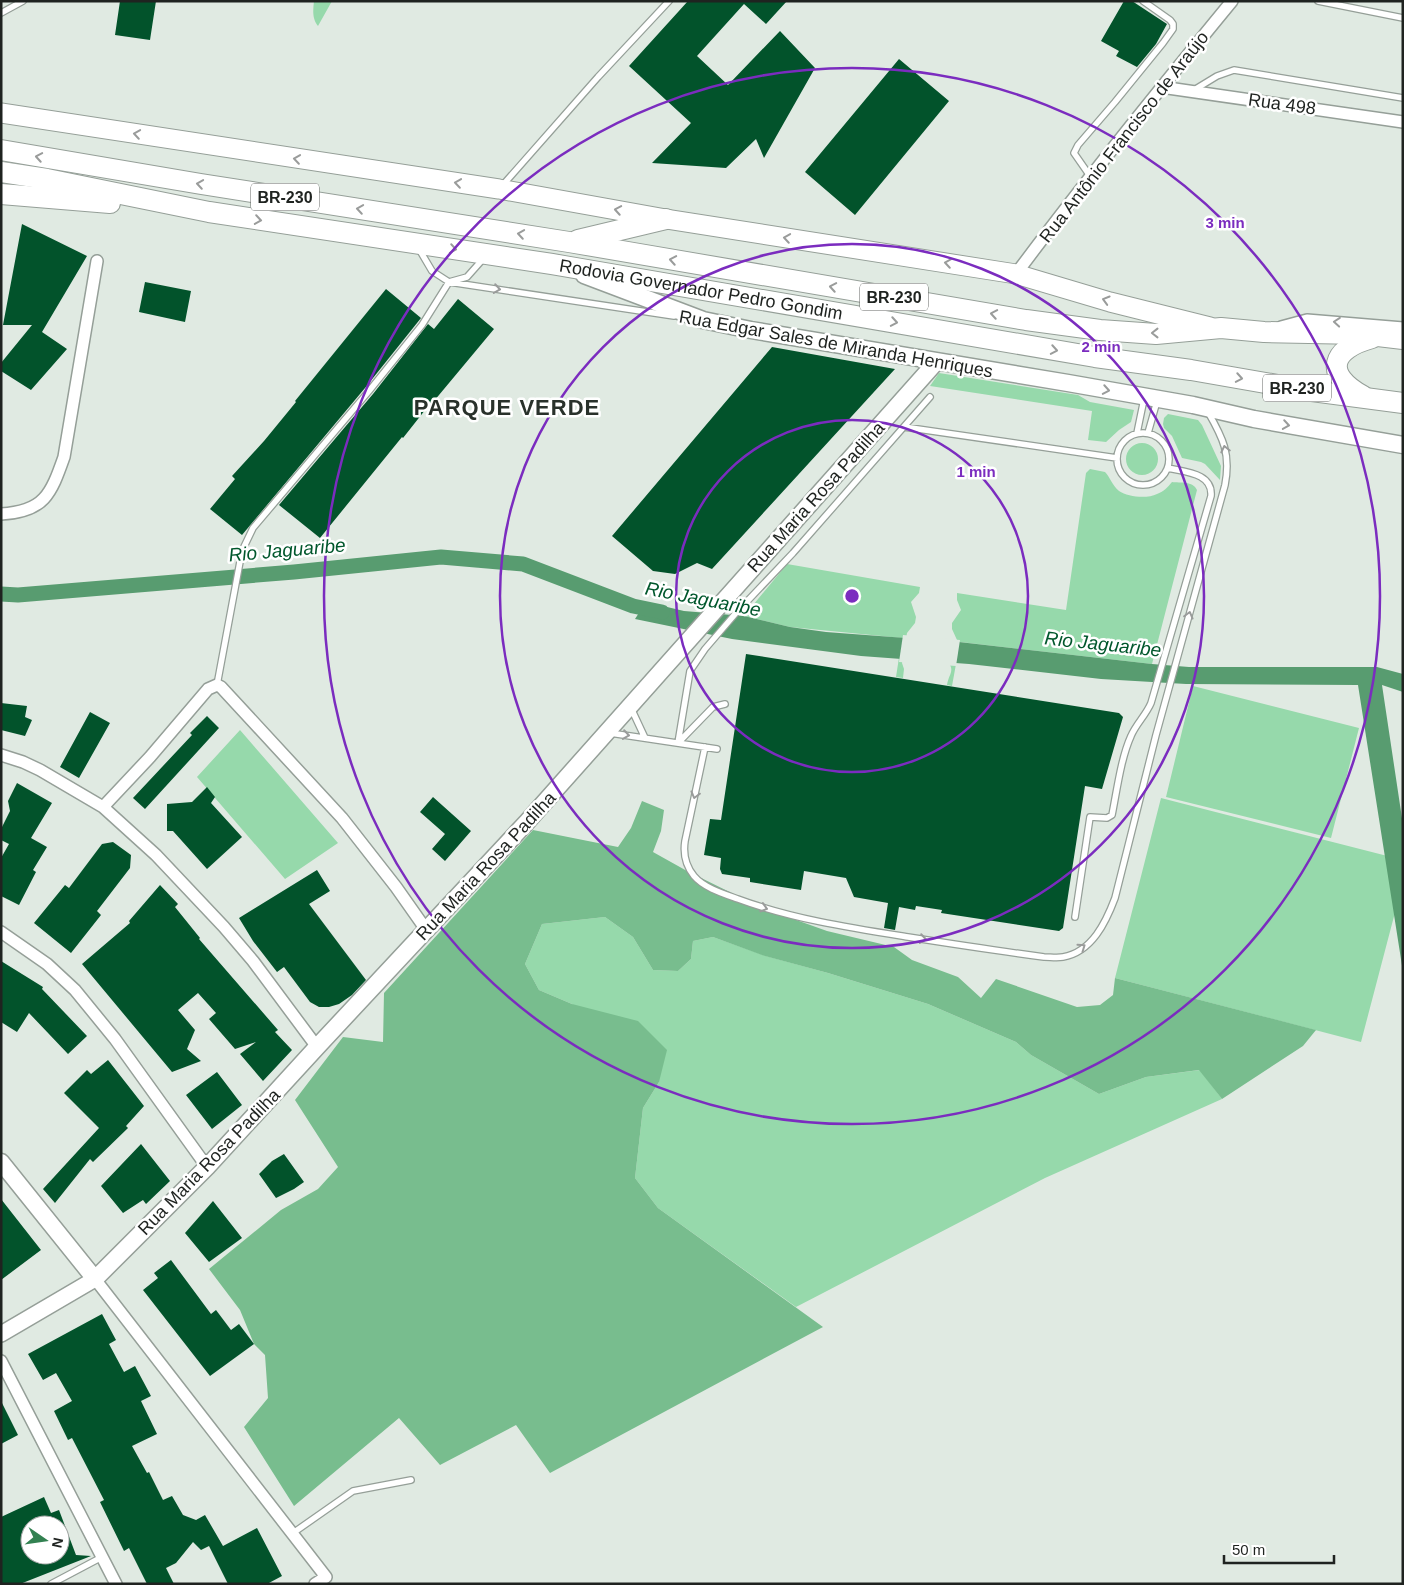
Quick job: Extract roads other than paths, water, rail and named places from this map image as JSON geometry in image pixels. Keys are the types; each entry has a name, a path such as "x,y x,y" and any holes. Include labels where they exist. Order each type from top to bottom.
{"highway":[{"name":"Rodovia Governador Pedro Gondim","path":"1,150 201,184 569,242 1026,320 1100,330 1156,334 1221,328 1264,332 1361,334 1403,339"},
{"name":"Rodovia Governador Pedro Gondim","path":"1,172 210,212 552,264 1095,357 1191,370 1312,391 1403,403"},
{"path":"1,194 210,212"},
{"path":"569,242 666,218"},
{"path":"1368,399 1352,389 1340,378 1337,365 1343,352 1350,346 1379,336"}],"main road":[{"path":"1,113 499,189 666,218 1016,274 1110,302 1221,328"},
{"path":"552,264 702,320"},
{"name":"Rua Edgar Sales de Miranda Henriques","path":"702,320 1151,398 1254,419 1403,445"},
{"name":"Rua Maria Rosa Padilha","path":"95,1279 207,1167 427,931 608,733 692,635 938,362"},
{"path":"1,1162 95,1279"}],"street":[{"name":"Rua Antônio Francisco de Araújo","path":"1016,274 1161,87 1232,1"},
{"name":"Rua 498","path":"1161,87 1403,122"},
{"path":"1,514 18,513 33,508 46,498 57,479 64,457 97,261"},
{"path":"1264,332 1294,322 1307,320 1403,328"},
{"path":"103,806 150,757 208,689 217,685 224,689 342,818 396,887 427,931"},
{"path":"1,756 23,762 40,770 103,806 156,855 224,927 317,1047"},
{"path":"1,932 47,964 75,990 115,1039 207,1167"},
{"path":"95,1279 329,1580 314,1584"},
{"name":"Rua Maria Rosa Padilha","path":"1,1334 95,1279"},
{"path":"1,1361 116,1584"}],"lane":[{"path":"4,11 9,1"},
{"path":"4,11 23,1"},
{"path":"499,189 598,77 669,1"},
{"path":"1090,177 1074,153 1078,145 1146,65 1173,29 1173,24 1170,20 1143,1"},
{"path":"1318,1 1403,18"},
{"path":"1192,91 1218,76 1234,70 1403,98"},
{"path":"416,243 432,271 449,282"},
{"path":"217,685 242,551 253,528 422,325 449,282 467,277 487,254"},
{"name":"Rua Edgar Sales de Miranda Henriques","path":"449,282 702,320"},
{"path":"678,743 690,671 705,649 793,553 930,397"},
{"path":"1148,433 1151,398"},
{"path":"1137,433 1151,398"},
{"path":"706,747 685,841 684,854 687,866 695,877 708,886 762,908 868,931 1044,957 1064,957 1082,949 1095,936 1106,920 1117,888 1168,690 1225,485 1228,470 1227,457 1214,410"},
{"path":"904,427 1117,458"},
{"path":"1137,433 1148,433 1158,437 1166,446 1170,457 1168,468 1162,477 1154,483 1144,485 1133,483 1119,469 1117,458 1119,450 1129,437 1137,433"},
{"path":"1075,917 1090,817 1107,818 1112,815 1126,747 1134,729 1149,708 1156,688 1162,661 1208,508 1211,491 1208,482 1204,478 1168,468"},
{"path":"678,743 713,708 725,704"},
{"path":"630,708 645,738"},
{"path":"608,733 717,749"},
{"path":"293,1534 353,1491 412,1480"},
{"path":"51,1584 102,1557"}],"waterway":[{"name":"Rio Jaguaribe","path":"1,594 18,595 294,572 441,557 523,564 633,606 662,612"}],"district":[{"name":"PARQUE VERDE","path":"507,407"}]}
